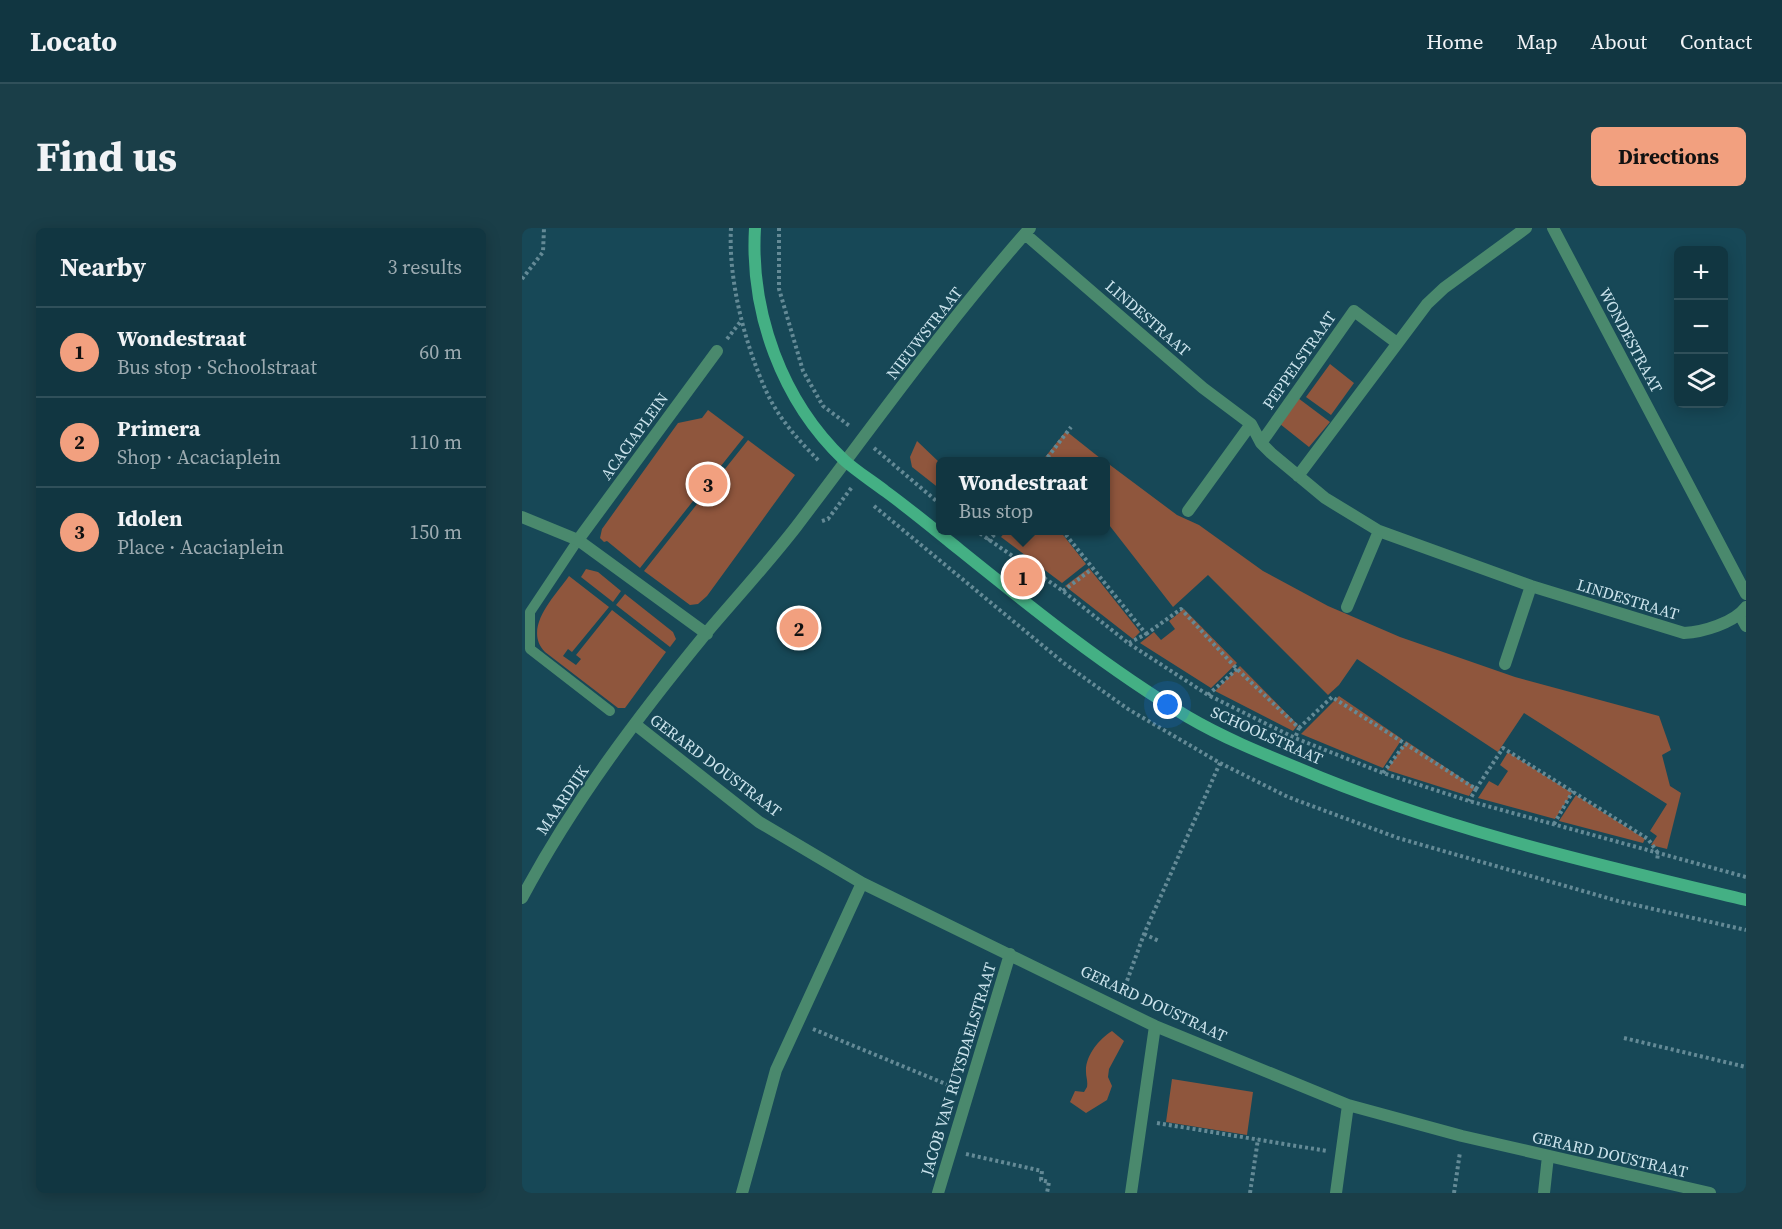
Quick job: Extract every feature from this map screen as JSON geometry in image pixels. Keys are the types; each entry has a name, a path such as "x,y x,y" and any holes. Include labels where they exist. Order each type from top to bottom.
{"street":[{"name":"SCHOOLSTRAAT","path":"755,228 758,302 768,339 783,375 816,428 844,460 936,532"},
{"path":"1298,476 1397,343 1444,288 1526,228"},
{"name":"WONDESTRAAT","path":"1553,228 1746,594"},
{"name":"NIEUWSTRAAT","path":"844,460 1028,231"},
{"name":"LINDESTRAAT","path":"1028,231 1203,388 1251,424 1261,442 1298,476 1325,498 1379,531 1531,586 1684,633 1697,632 1744,616"},
{"name":"PEPPELSTRAAT","path":"1261,442 1354,311 1397,343"},
{"name":"ACACIAPLEIN","path":"578,540 717,351"},
{"path":"1188,511 1251,424"},
{"path":"636,725 707,634 795,528 844,460"},
{"path":"522,517 578,540 707,634"},
{"path":"1347,607 1379,531"},
{"name":"SCHOOLSTRAAT","path":"939,535 1046,619 1190,718 1257,751 1359,794 1472,830 1746,900"},
{"path":"1505,664 1531,586"},
{"name":"GERARD DOUSTRAAT","path":"636,725 759,822 862,883 1155,1026 1348,1105 1462,1136 1710,1193"},
{"name":"MAARDIJK","path":"522,898 578,803 636,725"},
{"path":"742,1193 776,1070 862,883"},
{"name":"JACOB VAN RUYSDAELSTRAAT","path":"938,1193 1010,954"},
{"path":"1131,1193 1155,1026"},
{"path":"1336,1193 1348,1105"},
{"path":"1544,1193 1548,1156"}],"lane":[{"name":"ACACIAPLEIN","path":"578,540 530,612 530,649 610,711"}],"path":[{"path":"522,279 543,252 544,228"},
{"path":"779,228 778,289 803,371 823,406 936,501"},
{"path":"1048,457 1071,427"},
{"name":"SCHOOLSTRAAT","path":"980,535 1063,591 1128,643 1208,695 1295,738 1383,773 1469,801 1746,877"},
{"path":"988,541 995,535"},
{"path":"1065,535 1146,634"},
{"path":"1063,591 1092,569"},
{"path":"1128,643 1146,634 1181,609 1237,669 1299,728"},
{"path":"1208,695 1237,669"},
{"path":"1295,738 1299,728 1332,697 1476,789"},
{"path":"1383,773 1405,744"},
{"path":"1469,801 1503,748 1648,839 1658,853 1654,878"},
{"path":"1118,1006 1144,934 1220,763"},
{"path":"1554,824 1573,791"},
{"path":"1144,934 1159,940"},
{"path":"798,1022 968,1093"},
{"path":"1624,1038 1746,1067"},
{"path":"1141,1120 1342,1153"},
{"path":"1454,1193 1462,1136"},
{"path":"1250,1193 1258,1139"},
{"path":"951,1150 1042,1170 1041,1180 1049,1182 1047,1193"}],"shaded area":[{"path":"1330,364 1354,383 1331,415 1306,397"},
{"path":"1298,398 1330,422 1309,447 1280,424"},
{"path":"708,410 744,437 713,476 708,472 696,487 701,491 640,568 600,538 602,529 678,423 702,418"},
{"path":"1066,431 1099,457 1045,457"},
{"path":"748,440 795,475 707,596 698,604 690,605 644,571 705,494 711,498 723,484 717,479"},
{"path":"917,441 936,459 936,486 912,467 910,457"},
{"path":"1110,465 1177,515 1199,525 1263,571 1328,606 1400,637 1515,677 1659,716 1671,750 1662,755 1670,786 1681,793 1667,849 1651,845 1657,836 1650,831 1667,804 1524,713 1498,752 1357,659 1339,685 1328,695 1208,575 1173,607 1110,526"},
{"path":"1003,535 1063,535 1086,564 1062,583 1001,537"},
{"path":"1089,568 1140,632 1133,639 1065,586"},
{"path":"586,569 598,572 621,591 613,602 581,577"},
{"path":"569,576 609,607 572,652 568,649 563,656 576,665 581,659 576,655 612,610 666,652 625,708 618,708 545,652 539,643 537,633 543,613"},
{"path":"625,594 673,632 676,639 670,647 616,605"},
{"path":"1184,609 1237,663 1211,688 1140,643 1154,632 1161,640 1175,629 1169,621"},
{"path":"1240,666 1298,725 1293,731 1215,691"},
{"path":"1339,696 1402,739 1383,768 1301,734"},
{"path":"1406,741 1475,787 1469,796 1387,770"},
{"path":"1508,752 1572,793 1555,819 1478,798 1489,781 1498,786 1508,771 1500,765"},
{"path":"1576,795 1645,839 1643,843 1559,821"},
{"path":"1112,1031 1124,1041 1109,1069 1108,1077 1112,1086 1107,1100 1086,1113 1070,1102 1075,1091 1084,1092 1087,1087 1086,1066 1090,1054 1098,1043"},
{"path":"1172,1079 1253,1092 1247,1135 1166,1122"}],"place":[{"name":"Idolen","path":"708,484"},
{"name":"Wondestraat","path":"1023,577"},
{"name":"Primera","path":"799,628"}]}
